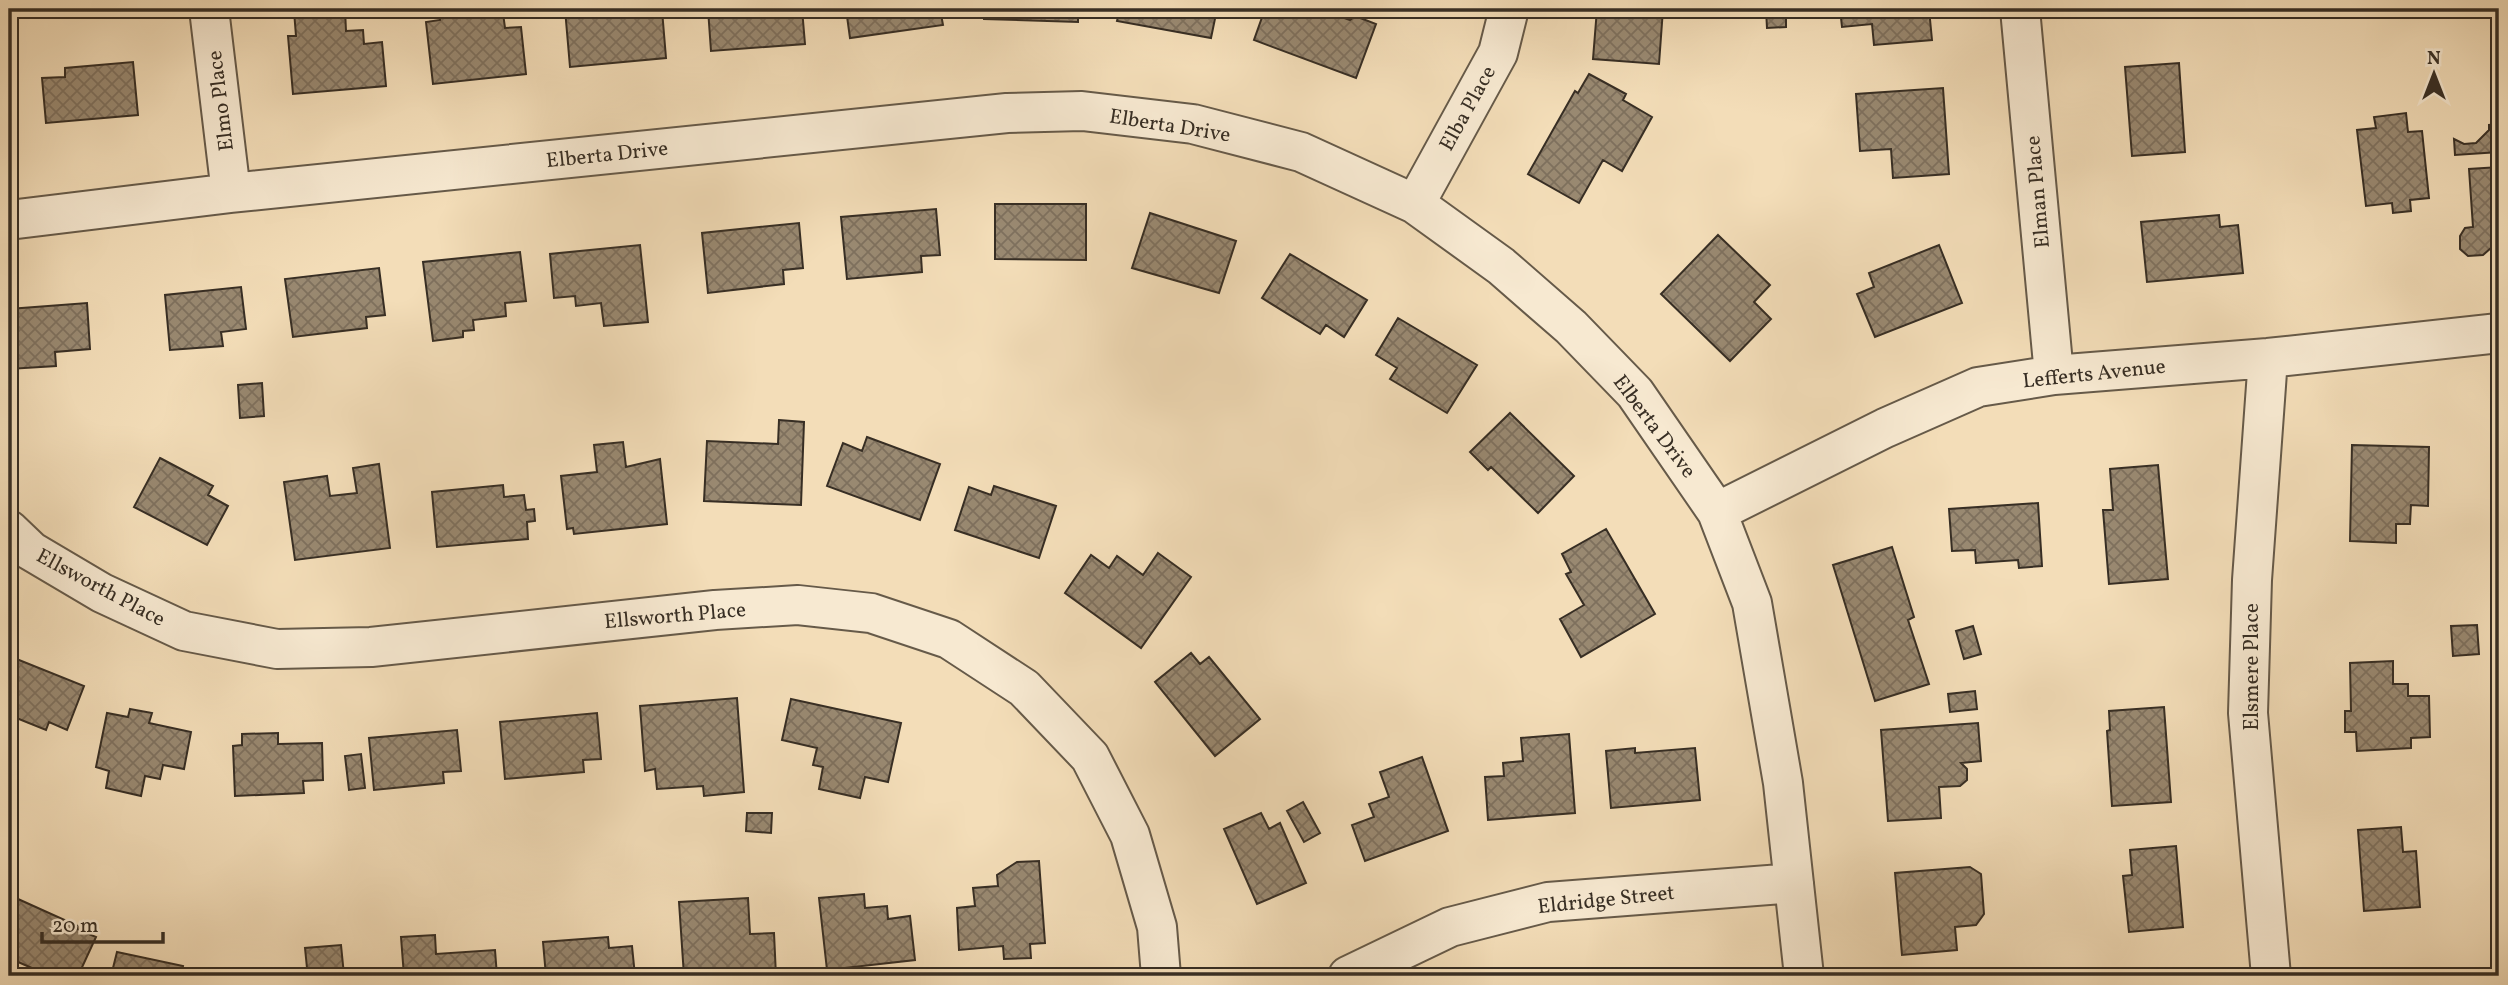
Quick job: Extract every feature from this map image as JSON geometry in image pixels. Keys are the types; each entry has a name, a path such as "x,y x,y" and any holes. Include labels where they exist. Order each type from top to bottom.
{"street":[{"name":"Elmo Place","path":"209,9 231,193"},
{"name":"Elba Place","path":"1415,204 1498,53 1509,9"},
{"name":"Elman Place","path":"2020,9 2054,374"},
{"name":"Elberta Drive","path":"9,220 231,193 1007,113 1082,111 1193,124 1301,152 1415,204 1501,266 1571,327 1635,393 1717,512 1752,603 1783,783 1804,976"},
{"name":"Lefferts Avenue","path":"1717,512 1885,428 1978,387 2054,374 2268,358 2499,333"},
{"name":"Elsmere Place","path":"2268,358 2252,580 2248,713 2271,976"},
{"name":"Ellsworth Place","path":"9,530 31,551 102,593 184,631 277,649 371,646 716,610 797,605 871,613 949,639 1024,688 1090,757 1130,835 1157,927 1161,976"},
{"name":"Eldridge Street","path":"1348,976 1450,927 1548,902 1794,883"}],"building":[{"path":"345,9 346,31 363,30 364,44 382,42 386,86 293,94 288,36 296,36 294,11"},
{"path":"439,9 487,9 488,15 503,13 505,28 521,27 526,74 433,84 426,22 440,20"},
{"path":"565,9 662,10 666,58 570,67"},
{"path":"708,9 802,9 805,44 711,51"},
{"path":"846,9 940,9 943,25 850,38"},
{"path":"984,9 1078,9 1078,22 984,19"},
{"path":"1120,9 1217,9 1211,38 1117,21"},
{"path":"1265,9 1293,9 1305,13 1307,9 1332,9 1331,13 1350,20 1355,16 1376,24 1356,78 1254,40"},
{"path":"1597,9 1663,9 1659,64 1593,59"},
{"path":"1766,9 1786,9 1786,27 1767,28"},
{"path":"1840,9 1929,9 1932,40 1874,45 1872,24 1842,27"},
{"path":"2124,9 2180,9 2180,13 2124,16"},
{"path":"133,62 138,115 46,123 42,78 65,77 65,68"},
{"path":"2179,63 2185,152 2132,156 2125,67"},
{"path":"1589,74 1626,94 1623,100 1652,117 1622,171 1603,160 1579,203 1528,174 1575,91 1578,93"},
{"path":"1943,88 1949,174 1893,178 1891,149 1860,151 1856,94"},
{"path":"2406,113 2408,132 2422,131 2429,198 2410,200 2411,211 2393,213 2392,203 2366,206 2357,130 2376,128 2374,117"},
{"path":"2499,124 2499,152 2455,155 2454,139 2464,144 2476,143 2489,130 2489,125"},
{"path":"2499,167 2499,237 2491,238 2492,247 2483,255 2468,256 2460,249 2460,236 2465,228 2473,227 2469,169"},
{"path":"995,204 1086,204 1086,260 995,259"},
{"path":"936,209 940,255 921,256 922,272 847,279 841,217"},
{"path":"1150,213 1236,241 1219,293 1132,268"},
{"path":"2219,215 2220,227 2238,225 2243,273 2147,282 2141,222"},
{"path":"799,223 803,268 783,270 784,284 708,293 702,233"},
{"path":"1718,235 1770,285 1754,302 1771,319 1730,361 1661,294"},
{"path":"640,245 648,322 604,326 601,303 576,306 575,296 554,298 550,254"},
{"path":"1939,245 1962,303 1875,337 1857,294 1874,287 1869,273"},
{"path":"520,252 526,301 505,303 506,316 473,320 474,330 463,331 463,337 433,341 423,262"},
{"path":"1290,254 1367,300 1344,337 1326,325 1320,334 1262,298"},
{"path":"379,268 385,315 366,317 367,328 293,337 285,279"},
{"path":"241,287 246,329 221,332 223,346 170,350 165,295"},
{"path":"87,303 90,349 55,352 56,366 9,369 9,309"},
{"path":"1398,318 1477,365 1447,413 1390,379 1397,368 1376,355"},
{"path":"262,383 264,416 240,418 238,385"},
{"path":"1510,413 1574,476 1538,513 1491,467 1488,470 1470,452"},
{"path":"779,420 804,422 801,505 704,501 707,441 778,444"},
{"path":"867,437 940,464 920,520 827,486 843,443 862,451"},
{"path":"623,442 626,467 660,459 667,524 574,534 573,528 567,529 561,476 597,472 594,445"},
{"path":"2352,445 2429,447 2428,506 2411,505 2410,524 2396,524 2396,543 2350,541"},
{"path":"160,458 213,486 208,495 228,506 207,545 134,507"},
{"path":"379,464 390,548 295,560 284,482 327,476 330,496 357,493 353,468"},
{"path":"2158,465 2168,579 2109,584 2103,510 2113,510 2110,469"},
{"path":"503,485 504,497 524,495 526,510 534,509 535,521 527,522 528,539 437,547 432,492"},
{"path":"994,486 1056,506 1039,558 955,530 969,487 991,495"},
{"path":"2038,503 2042,566 2019,568 2018,560 1976,563 1975,550 1952,551 1949,509"},
{"path":"1606,529 1655,614 1581,657 1560,619 1584,605 1566,574 1571,572 1562,554"},
{"path":"1892,547 1914,617 1908,620 1929,684 1875,701 1833,565"},
{"path":"1158,553 1191,577 1141,648 1065,593 1091,555 1109,568 1117,556 1143,575"},
{"path":"2477,625 2479,654 2453,656 2451,626"},
{"path":"1973,626 1981,654 1964,659 1956,631"},
{"path":"1191,653 1200,664 1209,657 1260,719 1215,756 1155,682"},
{"path":"9,656 84,686 67,730 49,722 46,730 9,715"},
{"path":"2393,661 2393,684 2408,684 2408,696 2429,696 2430,737 2411,738 2411,748 2357,751 2356,732 2345,732 2345,711 2351,711 2350,663"},
{"path":"1975,691 1977,709 1950,712 1948,694"},
{"path":"737,698 744,792 704,796 703,786 657,789 655,769 645,771 640,706"},
{"path":"791,699 901,723 888,782 865,777 860,798 819,789 823,767 813,765 817,748 782,740"},
{"path":"2164,707 2171,802 2112,806 2107,731 2110,730 2109,711"},
{"path":"130,709 152,713 149,723 191,732 184,769 163,765 160,779 145,776 141,796 106,788 109,771 96,767 107,713 128,717"},
{"path":"597,713 601,759 583,760 584,772 505,779 500,722"},
{"path":"1978,723 1981,761 1961,763 1967,769 1967,780 1960,786 1939,787 1941,818 1888,821 1881,730"},
{"path":"457,730 461,771 443,772 444,783 374,790 369,738"},
{"path":"278,733 278,744 322,743 323,780 303,781 304,793 235,796 233,746 242,745 242,734"},
{"path":"1569,734 1575,813 1488,820 1485,777 1504,776 1503,763 1523,761 1521,738"},
{"path":"1635,748 1635,753 1695,748 1700,800 1611,808 1606,751"},
{"path":"361,754 365,788 349,790 345,756"},
{"path":"1422,757 1448,831 1365,861 1352,825 1374,817 1369,804 1389,797 1380,772"},
{"path":"1303,802 1320,833 1304,842 1287,811"},
{"path":"747,813 772,813 771,833 746,831"},
{"path":"1261,813 1269,829 1280,823 1306,883 1257,904 1224,829"},
{"path":"2401,827 2403,852 2416,851 2420,907 2364,911 2358,830"},
{"path":"2176,846 2183,927 2129,932 2123,876 2132,875 2130,850"},
{"path":"1039,861 1045,943 1030,944 1031,958 1004,959 1003,946 959,950 957,908 975,906 973,888 998,886 997,875 1017,862"},
{"path":"1970,867 1981,874 1984,914 1976,925 1955,927 1957,950 1902,955 1895,873"},
{"path":"864,894 865,908 887,906 888,919 910,916 915,960 827,970 819,898"},
{"path":"748,898 750,934 774,933 776,976 684,976 679,902"},
{"path":"18,899 96,937 78,976 50,976 9,958 9,921"},
{"path":"435,935 436,954 495,950 497,976 404,976 401,937"},
{"path":"608,937 609,948 632,946 635,976 546,976 543,942"},
{"path":"341,945 344,975 354,976 264,976 264,972 307,968 305,948"},
{"path":"117,952 183,966 181,976 111,976"},
{"path":"2430,970 2430,976 2375,976"}]}
